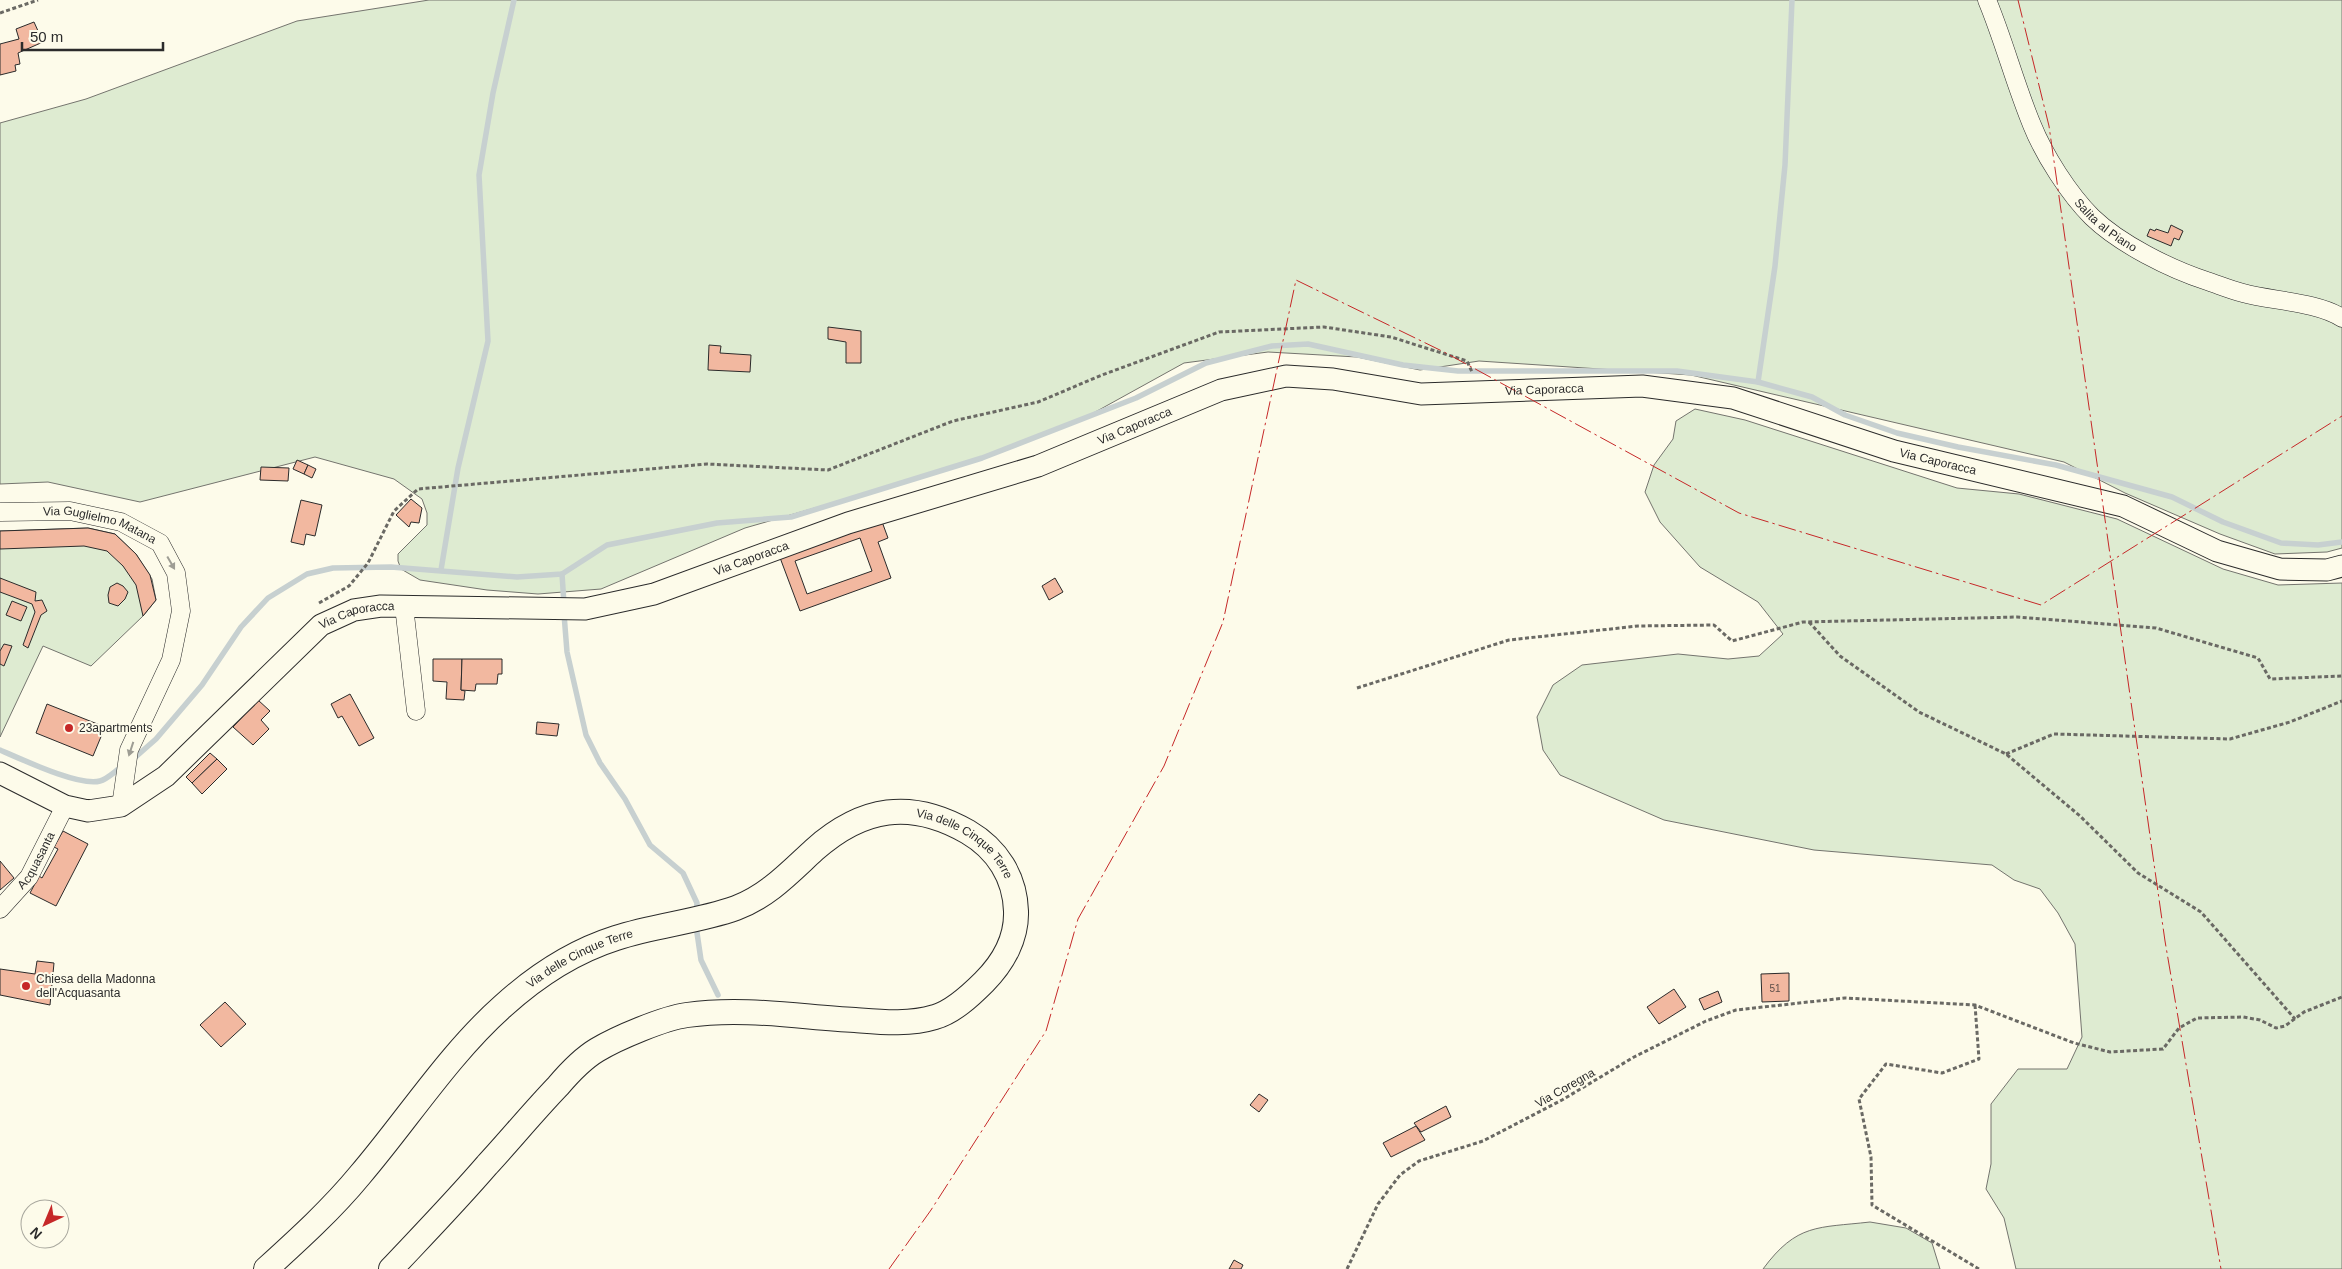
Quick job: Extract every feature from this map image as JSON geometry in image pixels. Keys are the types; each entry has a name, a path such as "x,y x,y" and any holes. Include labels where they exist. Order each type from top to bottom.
{"main road":[{"name":"Via delle Cinque Terre","path":"266,1269 340,1199 461,1050 501,1008 567,960 615,938 737,908 759,897 776,885 817,847 841,830 859,820 895,810 925,814 967,831 983,842 1010,877 1016,912 1015,929 1003,960 991,975 961,1002 938,1017 908,1022 818,1018 760,1012 686,1015 658,1022 597,1050 572,1071 532,1112 486,1167 391,1269"}],"street":[{"name":"Salita al Piano","path":"1987,0 2032,127 2062,180 2092,216 2125,241 2156,259 2202,280 2244,293 2298,303 2342,318"},
{"name":"Via Caporacca","path":"0,773 66,806 88,811 121,806 166,776 321,625 354,610 381,606 585,609 654,594 848,523 1038,466 1221,390 1286,376 1333,379 1421,394 1642,386 1732,398 1894,451 2123,506 2217,551 2280,569 2327,570 2342,566"},
{"name":"Via Guglielmo Matana","path":"0,512 70,511 121,522 160,543 176,572 181,611 171,660 129,750 121,806"},
{"path":"404,606 416,711"},
{"name":"Acquasanta","path":"0,909 29,877 66,806"}],"path":[{"path":"0,13 38,0"},
{"path":"316,607 322,599 349,586 368,563 394,511 418,489 707,464 828,470 953,421 1038,402 1102,375 1219,332 1324,327 1391,337 1467,361 1481,391"},
{"path":"1357,688 1510,640 1638,626 1714,625 1732,641 1809,622 2017,616 2156,628 2258,658 2270,679 2342,676"},
{"path":"1809,622 1840,656 1919,712 2006,754 2080,816 2138,873 2201,912 2294,1019"},
{"path":"2006,754 2054,734 2230,739 2290,722 2342,701"},
{"name":"Via Coregna","path":"1347,1269 1378,1204 1400,1175 1419,1161 1483,1141 1498,1134 1562,1100 1634,1057 1706,1021 1736,1010 1845,998 1974,1005 2074,1043 2110,1052 2163,1049 2180,1028 2197,1018 2243,1017 2260,1020 2276,1028 2285,1026 2304,1012 2342,997"},
{"path":"1974,1005 1979,1059 1942,1073 1886,1064 1859,1099 1871,1157 1872,1205 1979,1269"}],"green space":[{"path":"429,0 2342,0 2342,548 2327,552 2275,554 2220,534 2125,493 2064,462 1691,375 1479,361 1420,370 1357,357 1268,352 1184,363 1088,416 961,466 745,528 601,589 538,594 487,590 420,580 401,569 398,554 427,525 427,513 422,499 394,479 315,457 140,502 48,482 0,484 0,123 86,99 297,21"},
{"path":"1695,409 1745,420 1957,488 2019,494 2117,519 2223,569 2278,585 2342,583 2342,1269 2016,1269 2004,1218 1986,1189 1991,1164 1991,1104 2018,1069 2067,1069 2082,1037 2075,944 2058,913 2040,889 2014,880 1992,865 1814,850 1664,820 1560,775 1543,750 1537,717 1553,685 1582,665 1678,654 1728,659 1759,656 1783,634 1758,602 1700,567 1660,522 1645,492 1654,465 1673,439 1676,421"},
{"path":"88,528 115,534 136,554 152,579 156,600 143,616 91,666 43,646 0,737 0,531"},
{"path":"1870,1222 1906,1228 1932,1243 1940,1269 1763,1269 1775,1254 1798,1235 1822,1227"}],"building":[{"path":"34,22 43,42 18,53 20,64 15,65 16,71 0,75 0,44 19,39 16,29"},
{"path":"2171,225 2183,231 2179,240 2174,238 2171,246 2147,236 2150,229 2168,233"},
{"path":"828,327 861,331 861,363 846,363 846,342 828,339"},
{"path":"709,345 721,346 720,353 751,355 750,372 708,370"},
{"path":"297,460 308,465 304,474 293,469"},
{"path":"308,465 316,469 312,478 304,474"},
{"path":"261,467 289,468 288,481 260,480"},
{"path":"411,499 422,508 419,523 411,522 409,527 396,515"},
{"path":"301,500 322,505 315,536 306,534 304,545 291,542"},
{"path":"881,519 888,538 878,542 891,578 800,611 779,555","holes":["860,538 872,571 807,594 795,561"]},
{"path":"88,528 115,534 136,554 150,575 156,600 143,616 136,585 123,566 107,551 84,546 0,549 0,531"},
{"path":"0,578 36,592 35,601 42,600 47,611 41,615 28,648 23,645 35,612 32,604 0,592"},
{"path":"1055,578 1063,592 1049,600 1042,586"},
{"path":"117,583 128,592 125,599 118,606 109,603 108,595 110,587"},
{"path":"12,601 27,607 21,621 6,615"},
{"path":"4,644 12,646 4,666 0,664 0,651"},
{"path":"433,659 462,659 461,690 465,691 464,700 446,699 447,682 433,681"},
{"path":"462,659 502,659 502,674 498,674 497,684 476,684 475,691 461,690"},
{"path":"350,694 374,738 359,746 342,716 338,718 331,704"},
{"path":"258,700 270,711 261,720 269,729 253,745 233,727"},
{"path":"47,704 105,727 93,756 36,733"},
{"path":"537,722 559,724 557,736 536,734"},
{"path":"210,753 217,759 192,783 186,777"},
{"path":"217,759 227,769 202,794 192,783"},
{"path":"63,831 88,844 56,906 30,893 39,876 42,878 58,849 54,847"},
{"path":"0,861 14,878 0,890"},
{"name":"Chiesa della Madonna dell'Acquasanta","path":"37,961 54,963 50,1005 0,995 0,969 35,974"},
{"path":"1789,973 1789,1001 1762,1002 1761,974"},
{"path":"1674,989 1686,1007 1659,1024 1647,1007"},
{"path":"1718,991 1722,1002 1704,1010 1699,999"},
{"path":"225,1002 246,1024 221,1047 200,1025"},
{"path":"1259,1094 1268,1100 1259,1112 1250,1105"},
{"path":"1446,1106 1451,1117 1421,1132 1414,1123"},
{"path":"1416,1126 1425,1140 1391,1157 1383,1143"},
{"path":"1234,1260 1243,1265 1241,1269 1229,1269"}],"waterway":[{"path":"441,570 458,468 488,341 479,175 493,93 514,0"},
{"path":"1758,382 1775,266 1785,165 1792,0"},
{"path":"131,761 156,739 202,685 241,627 268,598 307,574 333,568 391,567 517,577 562,574 607,545 717,523 791,517 982,458 1136,398 1206,363 1272,346 1308,344 1403,365 1458,371 1677,371 1758,382 1812,397 1845,415 1897,433 1958,447 2056,465 2172,497 2223,522 2281,543 2318,545 2342,542"},
{"path":"562,574 564,604"},
{"path":"564,614 567,652 586,735 600,763 625,799 650,845 683,873 697,903 696,914"},
{"path":"0,750 50,771 91,782 103,780 123,766"},
{"path":"696,926 701,960 718,995"}],"power":[{"path":"2018,0 2049,126 2165,941 2221,1269"},
{"path":"889,1269 931,1210 1046,1031 1078,919 1164,766 1223,622 1296,280 1446,353 1739,513 2041,605 2342,416"}],"place":[{"name":"23apartments","path":"69,728"},
{"name":"Chiesa della Madonna dell'Acquasanta","path":"26,986"}]}
